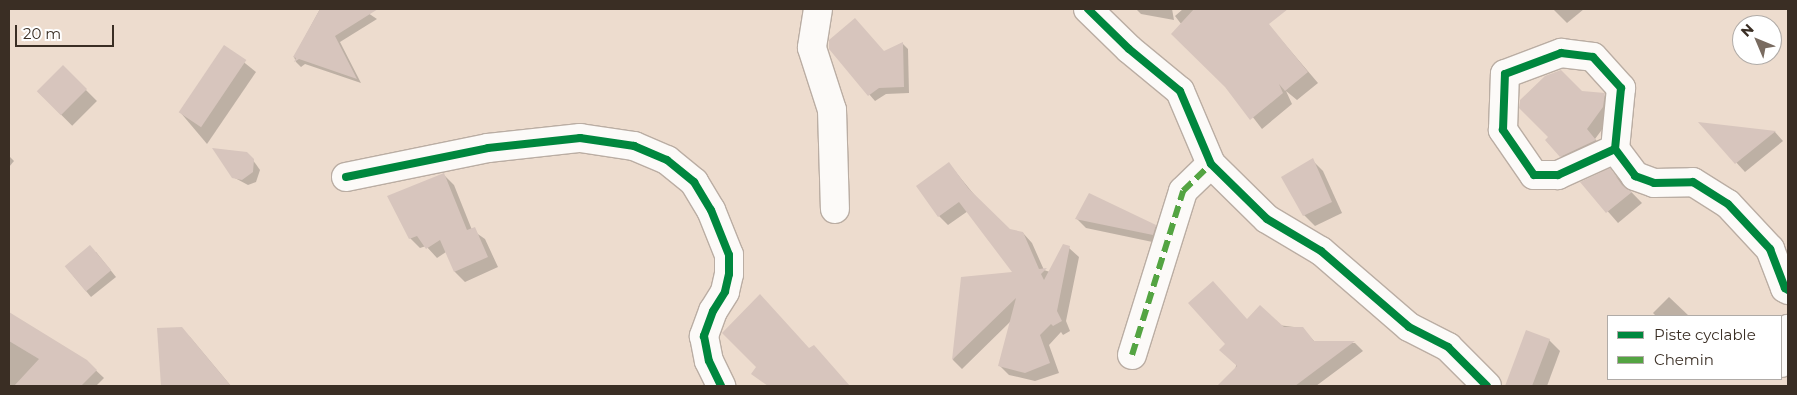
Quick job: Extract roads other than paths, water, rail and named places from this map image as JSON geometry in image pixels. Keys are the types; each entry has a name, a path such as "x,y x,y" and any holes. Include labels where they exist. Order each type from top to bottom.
{"street":[{"path":"818,9 812,48 832,110 835,208"},
{"path":"1088,9 1129,49 1180,91 1211,164 1267,219 1321,251 1409,327 1448,347 1487,386"},
{"path":"1615,149 1558,175 1534,175 1503,130 1505,74 1560,53 1593,57 1621,88 1615,149 1635,176 1654,183 1693,182 1728,204 1770,249 1785,288 1788,290"},
{"path":"346,177 488,148 580,138 634,146 667,160 694,182 712,210 728,255 729,274 724,292 713,311 704,336 709,361 721,386"},
{"path":"1132,355 1183,192 1211,164"},
{"path":"1782,358 1788,329"}]}
